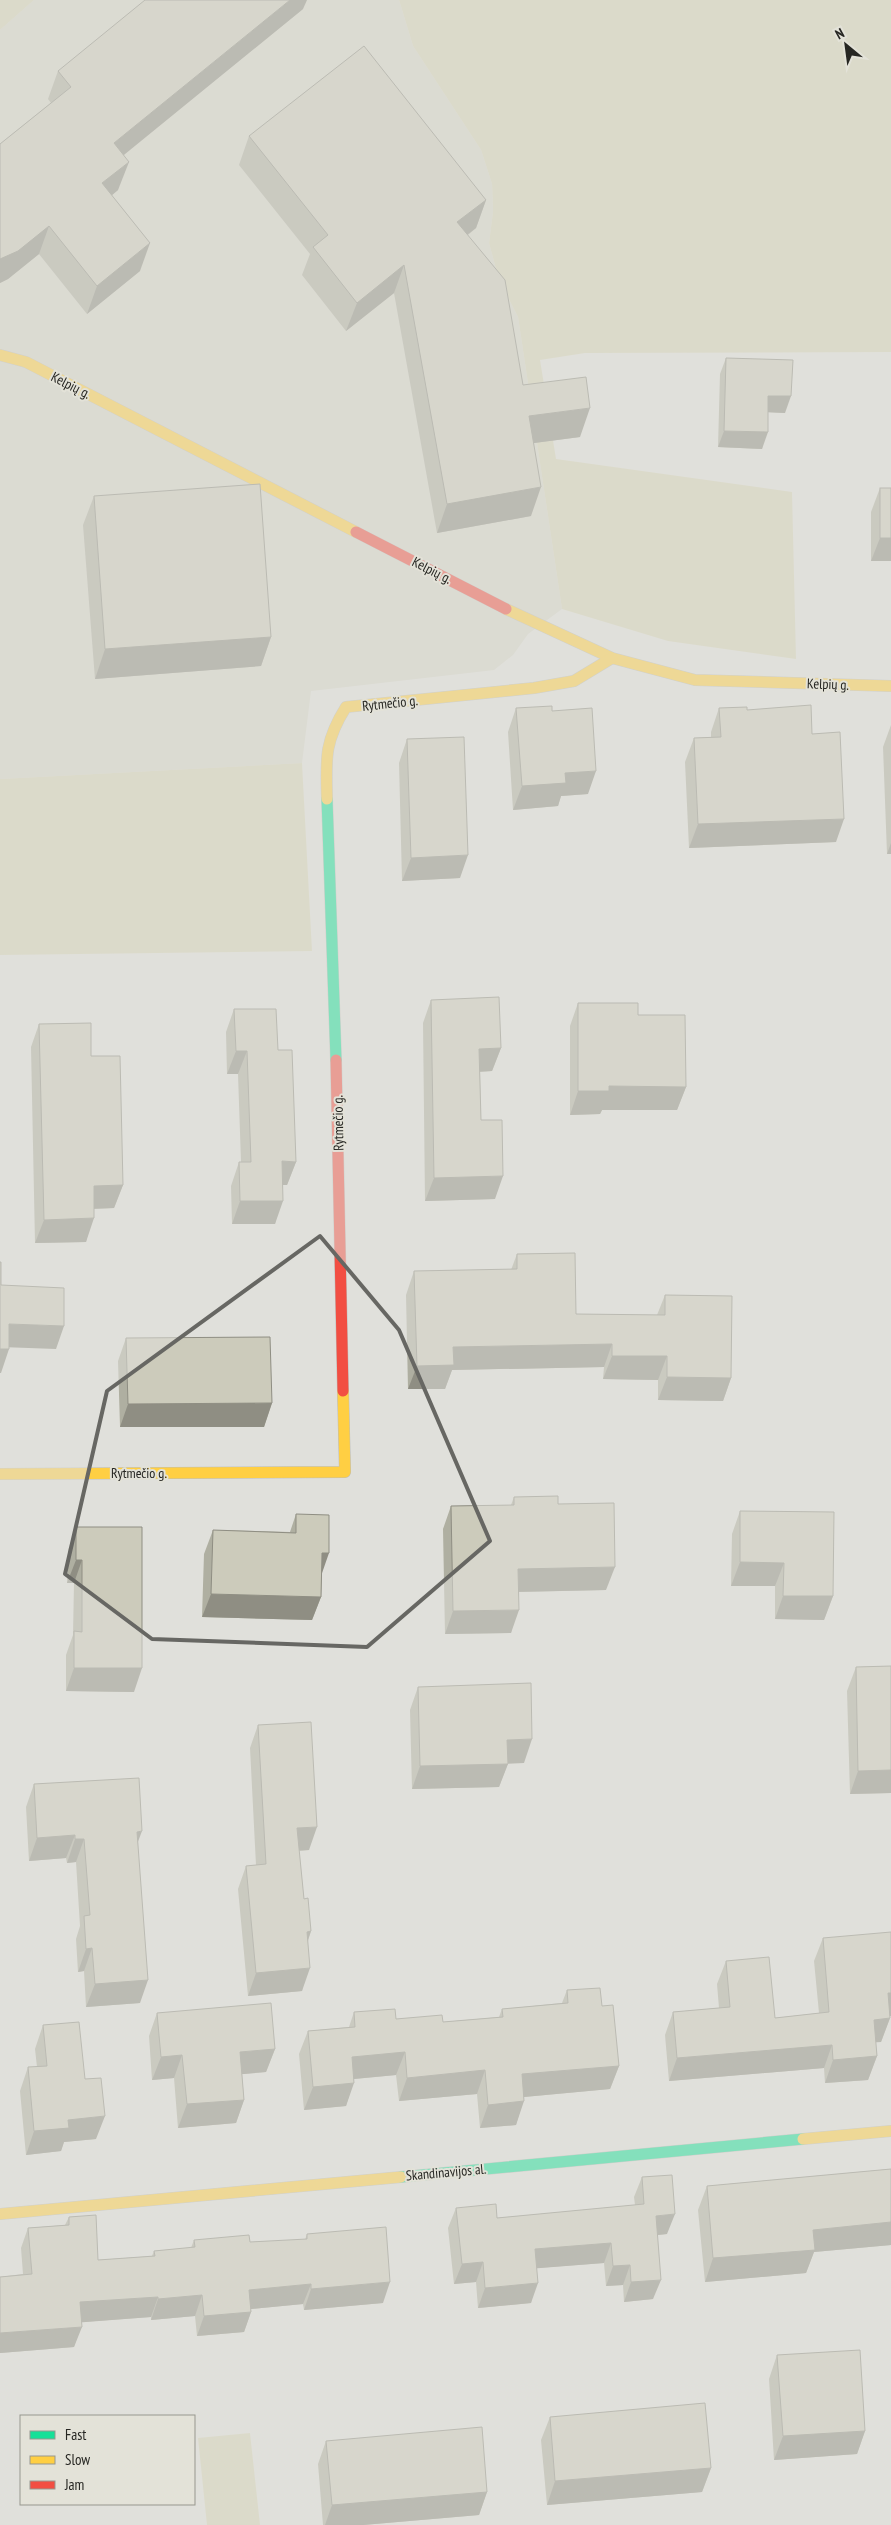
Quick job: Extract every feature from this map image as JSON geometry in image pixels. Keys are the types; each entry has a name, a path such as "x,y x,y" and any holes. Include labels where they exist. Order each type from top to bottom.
{"street":[{"name":"Kelpių g.","path":"0,355 26,362 508,610 612,658 695,680 891,686"},
{"name":"Rytmečio g.","path":"0,1474 345,1472 334,964 326,761 332,729 346,707 534,688 574,681 612,658"},
{"name":"Skandinavijos al.","path":"0,2214 891,2130"}],"highlighted area":[{"path":"320,1236 399,1330 490,1541 367,1647 152,1639 65,1574 107,1391"}],"shaded area":[{"path":"0,0 34,0 0,30"},
{"path":"34,0 399,0 413,46 481,150 492,184 493,211 489,243 499,280 518,317 562,609 528,634 513,655 494,670 311,691 302,763 0,779 0,30"},
{"path":"399,0 891,0 891,352 585,353 540,360 556,459 792,492 796,659 668,641 562,609 518,317 499,280 489,243 493,211 492,184 481,150 413,46"},
{"path":"302,763 312,951 0,955 0,779"},
{"path":"250,2433 260,2525 207,2525 198,2438"}],"building":[{"path":"145,0 290,0 114,143 129,162 102,183 150,243 97,286 49,226 18,251 0,259 0,144 71,87 58,71"},
{"path":"364,46 486,200 457,222 505,280 523,385 586,377 590,408 529,416 541,487 447,504 404,265 357,303 313,247 328,235 249,136"},
{"path":"726,358 793,360 791,396 768,396 768,432 724,431"},
{"path":"260,484 271,637 105,649 94,496"},
{"path":"880,488 891,488 891,538 880,538"},
{"path":"811,705 812,734 840,732 844,819 698,824 694,738 721,737 719,708 747,707 747,710"},
{"path":"552,706 552,711 592,708 596,771 565,773 566,783 522,786 516,708"},
{"path":"464,737 468,855 411,858 407,739"},
{"path":"499,997 501,1048 479,1049 481,1120 502,1120 503,1176 434,1178 431,1000"},
{"path":"578,1003 638,1003 638,1015 685,1015 686,1087 609,1086 609,1091 578,1091"},
{"path":"234,1009 276,1009 278,1050 292,1050 296,1162 282,1161 283,1201 240,1201 239,1162 251,1162 247,1051 236,1051"},
{"path":"91,1023 91,1056 120,1056 123,1185 94,1186 94,1218 44,1220 39,1024"},
{"path":"575,1253 576,1314 665,1315 665,1295 732,1296 731,1378 667,1377 667,1356 612,1356 612,1344 453,1347 454,1365 417,1366 414,1271 517,1269 517,1254"},
{"path":"0,1262 1,1285 64,1288 64,1326 9,1324 9,1349 0,1349"},
{"path":"270,1337 272,1403 128,1404 126,1338"},
{"path":"558,1496 558,1504 614,1503 615,1567 518,1569 519,1610 453,1611 451,1506 514,1505 514,1497"},
{"path":"740,1511 834,1512 833,1596 783,1596 784,1563 740,1562"},
{"path":"296,1514 329,1515 329,1553 322,1553 321,1597 211,1594 213,1530 296,1533"},
{"path":"76,1527 142,1527 142,1668 74,1668 74,1631 82,1632 82,1560 76,1560"},
{"path":"891,1666 891,1770 858,1771 856,1667"},
{"path":"531,1683 532,1739 507,1740 508,1764 420,1766 418,1687"},
{"path":"311,1722 317,1827 297,1828 304,1899 308,1898 311,1931 307,1932 310,1968 256,1973 246,1866 266,1864 258,1725"},
{"path":"139,1778 142,1831 137,1832 148,1980 95,1984 92,1948 86,1949 84,1916 90,1915 84,1839 75,1839 75,1835 37,1838 34,1784"},
{"path":"891,1932 891,1993 888,1993 890,2018 874,2020 877,2056 833,2060 832,2045 677,2058 673,2012 730,2007 726,1961 769,1957 775,2018 829,2012 823,1938"},
{"path":"600,1988 602,2006 613,2005 619,2066 522,2074 524,2101 488,2105 485,2070 407,2078 405,2052 352,2057 354,2083 313,2087 308,2031 355,2027 354,2012 395,2009 396,2019 442,2015 443,2022 503,2017 502,2009 568,2003 567,1990"},
{"path":"271,2003 275,2049 240,2052 244,2100 187,2104 182,2055 161,2057 157,2013"},
{"path":"79,2022 85,2079 101,2078 105,2116 68,2120 69,2128 34,2131 28,2067 47,2066 43,2025"},
{"path":"891,2169 891,2222 813,2230 815,2250 713,2258 707,2186"},
{"path":"672,2175 675,2214 656,2216 661,2280 631,2282 630,2265 613,2266 611,2243 535,2249 538,2283 485,2288 483,2262 462,2264 456,2208 496,2204 497,2218 644,2204 642,2177"},
{"path":"96,2215 98,2260 155,2256 154,2251 195,2247 194,2240 249,2235 250,2242 307,2239 307,2234 386,2227 390,2282 311,2289 311,2284 249,2290 251,2312 204,2316 202,2295 80,2302 82,2327 0,2333 0,2277 32,2274 28,2228 69,2225 69,2217"},
{"path":"860,2350 865,2431 783,2436 777,2355"},
{"path":"705,2403 711,2468 555,2481 550,2417"},
{"path":"482,2427 487,2492 332,2505 326,2441"}],"traffic: fast":[{"path":"327,799 336,1060"},
{"path":"401,2177 803,2139"}],"traffic: slow":[{"path":"0,355 26,362 356,532"},
{"path":"506,609 612,658 695,680 891,686"},
{"path":"327,799 326,773 330,741 346,707 534,688 574,681 612,658"},
{"path":"0,1474 345,1472 343,1391"},
{"path":"803,2139 891,2131"},
{"path":"0,2214 401,2177"}],"traffic: jam":[{"path":"356,532 506,609"},
{"path":"336,1060 343,1391"}]}
